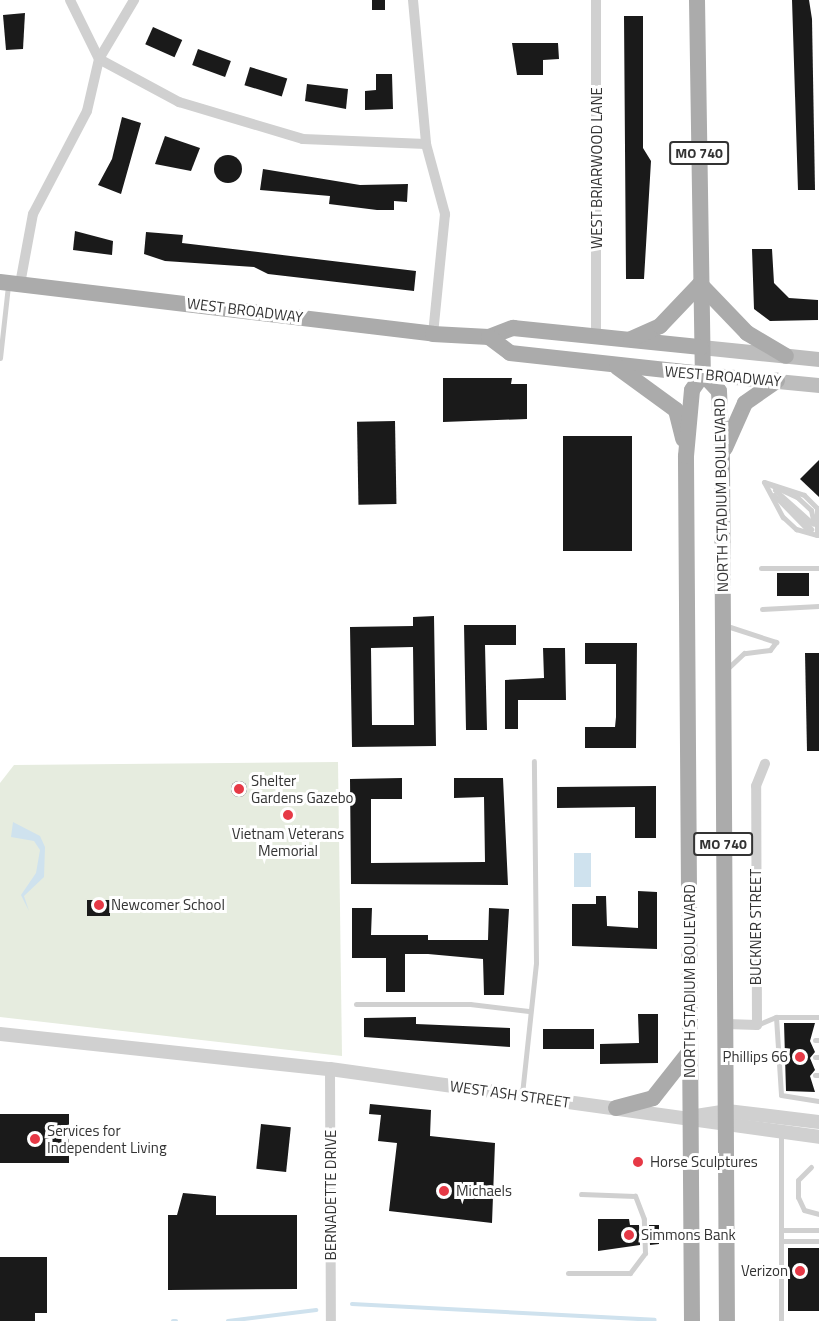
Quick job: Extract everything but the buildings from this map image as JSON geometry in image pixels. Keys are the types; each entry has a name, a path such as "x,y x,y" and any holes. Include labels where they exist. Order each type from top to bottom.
{"main road":[{"name":"MO 740","path":"697,0 703,374"},
{"name":"WEST BROADWAY","path":"10,283 433,334 489,337 513,328 819,359"},
{"path":"630,340 660,326 700,284 747,333 786,356"},
{"name":"WEST BROADWAY","path":"489,337 510,353 819,385"},
{"path":"611,363 676,410 686,456"},
{"name":"NORTH STADIUM BOULEVARD","path":"692,1321 686,456 692,390 703,374 719,391 722,461 728,1321"},
{"path":"722,461 745,403 777,381"},
{"path":"616,1108 653,1098 690,1050"}],"street":[{"path":"70,0 99,59 179,102 245,126 336,143 426,144"},
{"path":"10,283 33,214 87,111 99,59 134,0"},
{"path":"412,0 426,144 445,214 433,334"},
{"name":"WEST BRIARWOOD LANE","path":"596,0 596,336"},
{"name":"BUCKNER STREET","path":"757,1025 756,786 765,764"},
{"path":"726,1024 757,1025"},
{"name":"WEST ASH STREET","path":"0,1034 330,1070 691,1117 819,1122"},
{"name":"BERNADETTE DRIVE","path":"330,1070 331,1321"},
{"name":"WEST ASH STREET","path":"727,1119 781,1132 819,1137"}],"lane":[{"path":"0,358 10,283"},
{"path":"764,482 804,495 817,508 817,535"},
{"path":"764,482 810,518 817,535"},
{"path":"764,482 817,535"},
{"path":"761,568 819,568"},
{"path":"762,609 819,606"},
{"path":"723,623 744,636 776,642 770,650 744,653 723,673"},
{"path":"522,1096 529,1011 536,963 534,761"},
{"path":"356,1004 470,1004 529,1011"},
{"path":"757,1025 776,1017 819,1017"},
{"path":"776,1017 777,1041 781,1057 781,1095 819,1101"},
{"path":"777,1041 784,1041"},
{"path":"781,1132 782,1321"},
{"path":"811,1167 803,1172 798,1180 800,1203 819,1214"},
{"path":"568,1273 630,1273 645,1253 644,1219 635,1196 581,1194"},
{"path":"781,1230 819,1230"},
{"path":"781,1241 819,1241"}],"shaded area":[{"path":"338,762 342,1056 0,1017 0,783 14,765"}],"water":[{"path":"13,822 40,836 45,847 44,877 24,896 29,911 21,895 36,873 40,850 34,841 11,837"},
{"path":"574,853 591,853 591,887 574,887"}],"waterway":[{"path":"352,1304 655,1320"},
{"path":"228,1321 316,1310"}],"place":[{"name":"Shelter Gardens Gazebo","path":"239,789"},
{"name":"Vietnam Veterans Memorial","path":"288,815"},
{"name":"Newcomer School","path":"99,905"},
{"name":"Phillips 66","path":"800,1057"},
{"name":"Services for Independent Living","path":"35,1139"},
{"name":"Horse Sculptures","path":"638,1162"},
{"name":"Michaels","path":"444,1191"},
{"name":"Simmons Bank","path":"629,1235"},
{"name":"Verizon","path":"800,1271"}]}
